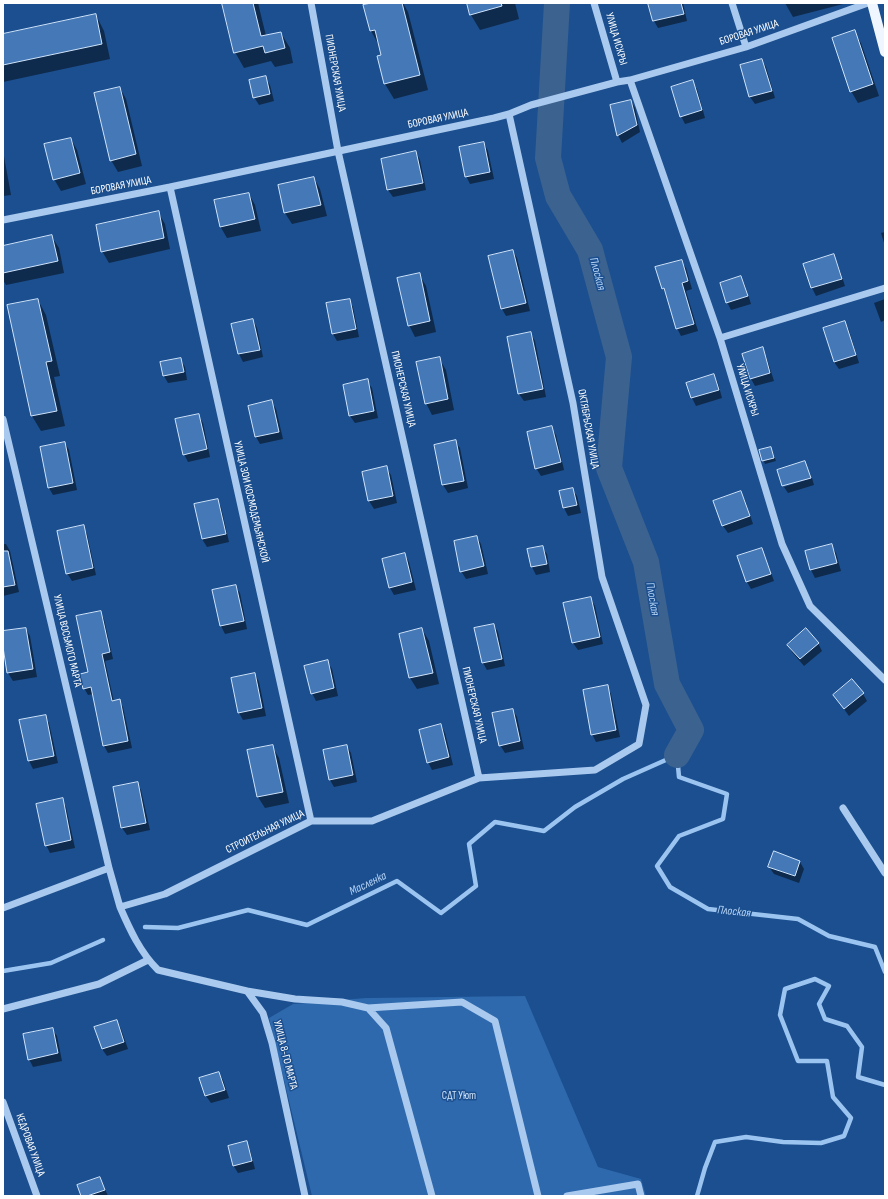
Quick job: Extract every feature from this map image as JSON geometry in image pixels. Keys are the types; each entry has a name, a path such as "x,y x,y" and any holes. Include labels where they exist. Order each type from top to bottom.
{"main road":[{"path":"872,3 882,25 885,52"}],"street":[{"name":"ПИОНЕРСКАЯ УЛИЦА","path":"312,3 338,151 479,778"},
{"name":"УЛИЦА ИСКРЫ","path":"594,3 617,82"},
{"path":"732,3 746,47"},
{"name":"БОРОВАЯ УЛИЦА","path":"3,220 170,187 509,114 531,105 617,82 630,80 746,47 868,3"},
{"name":"УЛИЦА ИСКРЫ","path":"630,80 720,338 782,544 810,606 885,680"},
{"name":"ОКТЯБРЬСКАЯ УЛИЦА","path":"509,114 573,403 602,577 646,706 639,744"},
{"name":"УЛИЦА ЗОИ КОСМОДЕМЬЯНСКОЙ","path":"170,187 311,821"},
{"path":"720,338 885,288"},
{"name":"УЛИЦА ВОСЬМОГО МАРТА","path":"3,419 109,868"},
{"name":"СТРОИТЕЛЬНАЯ УЛИЦА","path":"120,907 165,894 311,821 372,822 479,778 595,770 639,744"},
{"path":"843,808 885,873"},
{"path":"3,908 109,868 120,907 130,930 148,960 158,970 247,992 295,999 342,1002 368,1008 462,1002 495,1021 538,1196"},
{"path":"3,1009 99,984 148,960"},
{"name":"УЛИЦА 8-ГО МАРТА","path":"247,992 263,1013 272,1043 305,1196"},
{"path":"368,1008 386,1028 432,1196"},
{"name":"КЕДРОВАЯ УЛИЦА","path":"3,1102 37,1196"},
{"path":"567,1196 638,1184 641,1196"}],"green space":[{"name":"СДТ Уют","path":"525,996 598,1167 641,1179 646,1196 312,1196 269,1018 293,1004 366,998"}],"building":[{"path":"222,3 253,3 261,36 281,32 285,48 265,53 263,46 234,53"},
{"path":"372,3 402,3 420,75 384,84 377,56 381,55 375,30 370,31 363,5"},
{"path":"467,3 501,3 502,6 470,15"},
{"path":"648,3 681,3 684,14 653,21"},
{"path":"96,14 102,44 3,65 3,34"},
{"path":"855,30 873,84 850,92 832,38"},
{"path":"762,59 772,91 749,97 740,65"},
{"path":"266,76 270,94 253,98 249,80"},
{"path":"693,80 702,110 680,117 671,87"},
{"path":"120,87 136,154 110,161 94,93"},
{"path":"631,100 637,125 617,136 610,105"},
{"path":"71,138 80,173 53,180 44,144"},
{"path":"484,142 490,172 465,177 459,147"},
{"path":"416,151 423,183 387,190 381,159"},
{"path":"314,177 321,205 284,213 278,185"},
{"path":"249,193 255,219 220,227 214,200"},
{"path":"159,211 164,238 101,252 96,225"},
{"path":"52,235 58,261 3,273 3,246"},
{"path":"513,250 526,303 501,309 488,256"},
{"path":"834,254 842,279 811,288 803,264"},
{"path":"682,260 688,281 682,283 694,324 676,329 664,288 662,289 655,267"},
{"path":"420,273 430,321 408,326 397,278"},
{"path":"741,276 748,296 726,303 720,283"},
{"path":"38,299 52,361 46,362 57,411 31,416 7,305"},
{"path":"350,299 356,329 332,334 326,303"},
{"path":"253,319 260,350 238,354 231,324"},
{"path":"845,321 856,355 834,362 823,328"},
{"path":"531,332 543,389 518,394 507,337"},
{"path":"763,347 770,373 750,379 742,354"},
{"path":"440,357 448,399 425,404 416,362"},
{"path":"181,358 184,372 163,376 160,362"},
{"path":"714,374 719,390 691,398 686,383"},
{"path":"368,379 374,411 349,416 343,385"},
{"path":"272,400 279,432 255,437 248,406"},
{"path":"199,414 207,449 183,455 175,419"},
{"path":"552,426 561,462 535,469 527,432"},
{"path":"456,440 464,481 442,485 434,445"},
{"path":"65,442 73,483 48,488 40,447"},
{"path":"771,447 774,458 762,461 759,450"},
{"path":"805,461 811,478 782,486 777,470"},
{"path":"387,466 393,496 368,501 362,472"},
{"path":"573,488 577,505 563,508 559,491"},
{"path":"741,491 750,516 722,526 713,501"},
{"path":"218,499 226,534 202,539 194,504"},
{"path":"84,525 93,568 66,574 57,531"},
{"path":"477,536 484,566 460,572 454,541"},
{"path":"832,544 837,563 810,570 805,551"},
{"path":"543,546 547,564 531,567 527,549"},
{"path":"762,548 771,574 746,582 737,556"},
{"path":"3,551 8,551 15,585 3,587"},
{"path":"405,553 412,582 389,588 382,559"},
{"path":"236,585 244,621 220,626 212,590"},
{"path":"591,597 600,637 572,643 563,603"},
{"path":"101,611 110,652 102,654 112,701 120,699 128,741 103,746 91,687 83,689 80,674 88,672 76,616"},
{"path":"494,624 502,659 482,663 474,628"},
{"path":"26,628 33,669 7,673 3,647 3,631"},
{"path":"422,628 433,673 409,678 399,634"},
{"path":"806,628 819,643 800,659 787,645"},
{"path":"328,660 334,688 311,694 304,666"},
{"path":"255,673 262,708 238,713 231,678"},
{"path":"852,679 864,693 844,709 833,695"},
{"path":"608,685 616,730 591,735 583,690"},
{"path":"513,709 520,741 499,746 492,713"},
{"path":"46,715 54,756 28,761 19,720"},
{"path":"441,724 449,757 427,763 419,730"},
{"path":"273,745 283,792 257,797 247,750"},
{"path":"347,745 353,775 329,780 323,750"},
{"path":"138,782 146,823 121,828 113,787"},
{"path":"63,798 71,840 45,846 36,804"},
{"path":"774,851 800,861 795,876 768,867"},
{"path":"117,1020 124,1042 102,1049 94,1027"},
{"path":"53,1028 58,1053 28,1060 23,1034"},
{"path":"219,1072 225,1090 205,1096 199,1078"},
{"path":"247,1141 252,1161 233,1166 228,1146"},
{"path":"100,1177 105,1190 87,1196 81,1196 77,1185"}],"waterway":[{"name":"Плоская","path":"557,3 548,158 558,196 590,250 619,357 609,468 646,562 667,684 691,730 677,755"},
{"name":"Масленка","path":"145,927 178,928 248,910 307,925 397,881 441,913 476,886 469,844 495,822 544,831 575,807 623,779 677,755 679,777 727,794 723,819 679,836 657,866 670,887 708,909 798,919 829,936 875,947 885,972"},
{"name":"Масленка","path":"3,971 51,963 103,940"},
{"name":"Плоская","path":"697,1196 705,1168 715,1142 746,1137 783,1142 821,1143 844,1136 851,1118 833,1097 827,1061 798,1061 780,1015 785,989 815,979 829,986 819,1004 825,1019 847,1026 862,1047 858,1077 885,1085"}]}
